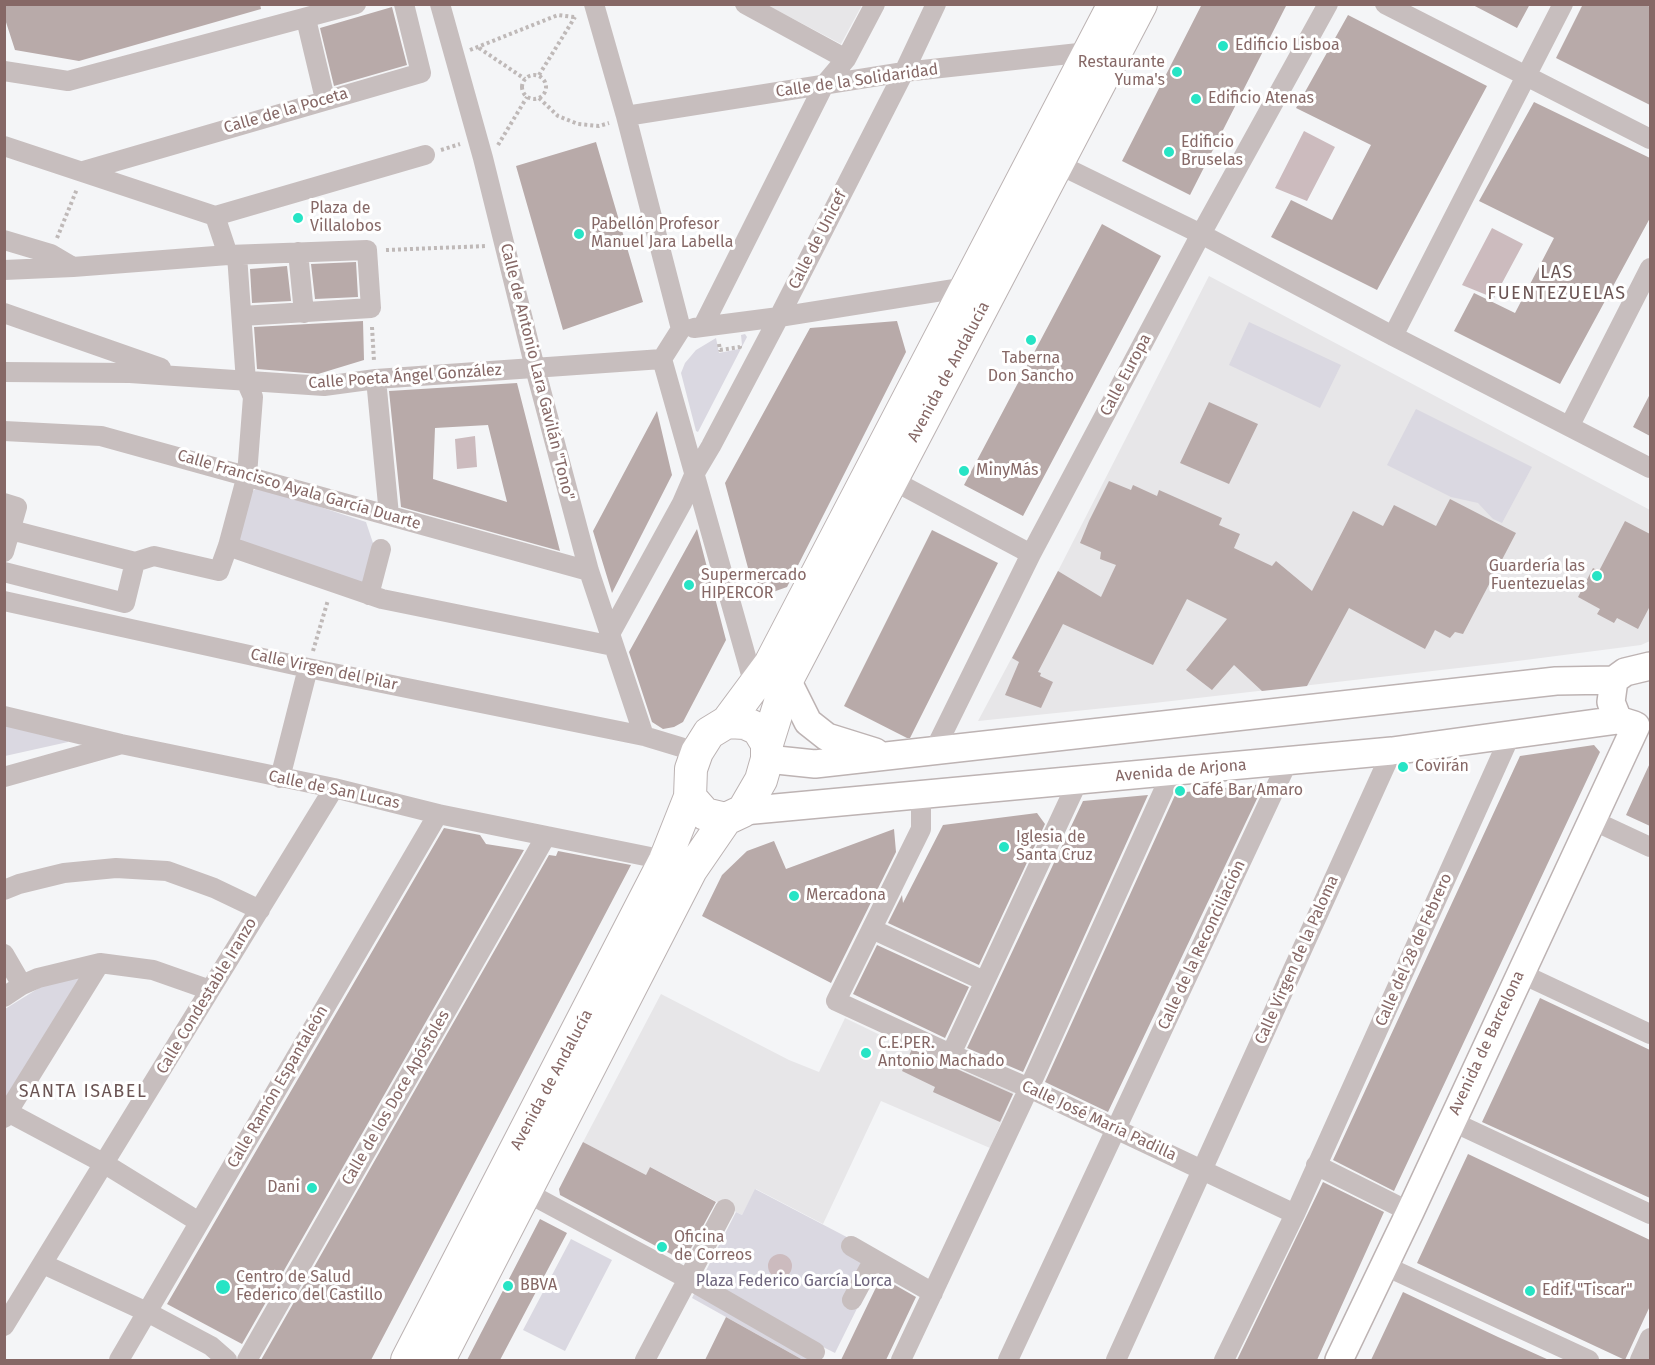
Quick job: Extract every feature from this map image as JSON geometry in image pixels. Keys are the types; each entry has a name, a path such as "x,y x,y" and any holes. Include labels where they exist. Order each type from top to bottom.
{"main road":[{"name":"Avenida de Andalucía","path":"727,722 776,654 1114,4"},
{"name":"Avenida de Andalucía","path":"767,752 787,680 1141,4"},
{"path":"727,722 745,723 758,729 767,752 761,780 735,815 705,814 690,797 691,769 697,752 709,733 727,722"},
{"name":"Avenida de Andalucía","path":"407,1360 665,860 690,797"},
{"name":"Avenida de Andalucía","path":"439,1360 691,870 735,815"}],"street":[{"path":"4,71 68,81 356,4"},
{"name":"Calle de la Poceta","path":"84,171 421,73 404,4"},
{"name":"Calle de Antonio Lara Gavilán \"Tono\"","path":"440,4 483,158 535,368 589,571 644,736"},
{"path":"745,4 846,59"},
{"path":"703,326 824,85 846,59 874,4"},
{"name":"Calle de Unicef","path":"611,640 682,503 695,473 779,317 904,72 936,4"},
{"name":"Calle Europa","path":"934,751 1031,554 1201,234 1328,4"},
{"path":"1385,4 1650,139"},
{"path":"1393,336 1563,4"},
{"path":"600,7 681,329 662,359 754,685"},
{"path":"306,19 326,99"},
{"name":"Calle de la Solidaridad","path":"626,116 904,72 1088,52"},
{"path":"4,146 215,216 425,155"},
{"path":"1058,164 1201,234 1650,468"},
{"path":"11,530 135,562 154,556 219,571 247,475 253,397 246,381 242,316 233,255 215,216"},
{"path":"4,240 51,254 73,267"},
{"path":"4,270 233,255 368,250 371,308 242,316"},
{"path":"298,252 304,313"},
{"path":"1570,425 1650,268"},
{"path":"681,329 779,317 967,287"},
{"path":"4,313 186,377"},
{"name":"Calle Poeta Ángel González","path":"4,372 130,373 324,386 375,379 662,359"},
{"path":"375,379 389,515"},
{"name":"Calle Francisco Ayala García Duarte","path":"4,431 101,436 589,571"},
{"path":"892,480 1031,554"},
{"path":"4,503 17,507 4,552"},
{"path":"228,546 369,595 611,640"},
{"path":"369,595 381,549"},
{"path":"4,572 125,603 135,562"},
{"name":"Calle Virgen del Pilar","path":"4,601 308,668 644,736 697,752"},
{"path":"767,752 815,764 1556,681 1614,680 1625,672 1650,666"},
{"path":"280,778 308,668"},
{"path":"787,680 808,722 827,737 885,755"},
{"path":"1614,680 1611,702 1635,723"},
{"name":"Calle de San Lucas","path":"4,717 334,788 438,814 665,860"},
{"name":"Avenida de Arjona","path":"735,815 921,795 1392,751 1511,734 1635,723"},
{"name":"Avenida de Barcelona","path":"1339,1360 1410,1212 1635,723"},
{"name":"Calle del 28 de Febrero","path":"1224,1360 1295,1214 1511,734"},
{"path":"4,777 121,744"},
{"name":"Calle Virgen de la Paloma","path":"1116,1360 1392,751"},
{"name":"Calle de la Reconciliación","path":"1008,1360 1288,761"},
{"path":"901,1360 1029,1088 1172,772"},
{"path":"951,1054 1078,781"},
{"name":"Calle Condestable Iranzo","path":"4,1326 334,788"},
{"path":"921,795 921,829 873,929 984,981"},
{"name":"Calle Ramón Espantaleón","path":"119,1360 438,814"},
{"path":"1592,820 1650,847"},
{"name":"Calle de los Doce Apóstoles","path":"247,1360 546,836"},
{"path":"4,890 64,873 116,867 167,871 214,888 260,910"},
{"name":"Calle José María Padilla","path":"873,929 836,1001 1029,1088 1295,1214"},
{"path":"4,954 22,985"},
{"path":"100,963 6,1114 105,1164 199,1222"},
{"path":"4,997 38,978 100,963 153,970 210,990"},
{"path":"1520,973 1650,1034"},
{"path":"1451,1120 1650,1214"},
{"path":"1316,1166 1410,1212"},
{"path":"526,1192 688,1279 824,1358"},
{"path":"645,1360 725,1209"},
{"path":"851,1246 933,1293"},
{"path":"852,1300 874,1259"},
{"path":"43,1264 147,1312 211,1346 227,1360"},
{"path":"1383,1265 1589,1360"},
{"path":"1640,1360 1650,1338"}],"path":[{"path":"454,57 558,15 574,17 600,7"},
{"path":"539,75 574,17"},
{"path":"478,47 525,79"},
{"path":"539,98 545,93 546,81 539,75 531,75 525,79 522,91 527,97 539,98 558,116 578,124 599,126 626,116"},
{"path":"483,158 492,155 527,97"},
{"path":"425,155 478,139"},
{"path":"51,254 84,171"},
{"path":"368,250 505,246"},
{"path":"371,308 375,379"},
{"path":"308,668 333,582"}],"shaded area":[{"path":"862,4 841,44 767,5"},
{"path":"1304,131 1335,147 1307,201 1275,188"},
{"path":"1492,228 1523,244 1494,298 1462,285"},
{"path":"1209,276 1650,510 1650,641 1641,645 1502,663 978,721 1058,571"},
{"path":"475,436 477,467 457,469 455,439"},
{"path":"661,994 789,1060 819,1072 845,1018 905,1047 1014,1092 990,1148 881,1101 823,1224 756,1189 742,1215 650,1167 646,1175 583,1142"},
{"path":"780,1254 789,1257 792,1266 789,1275 780,1278 771,1275 768,1266 771,1257"}],"green space":[{"path":"1249,322 1341,365 1320,408 1229,365"},
{"path":"745,334 747,337 698,432 681,373 685,363 696,350 716,338 719,353 739,349 742,345 741,335"},
{"path":"1416,409 1532,467 1502,523 1493,519 1478,503 1451,497 1387,465"},
{"path":"259,487 366,522 375,549 364,585 236,544 249,493"},
{"path":"5,724 69,739 68,742 5,756"},
{"path":"96,970 18,1096 5,1097 5,1009 47,983"},
{"name":"Plaza Federico García Lorca","path":"755,1189 883,1256 835,1353 817,1344 809,1360 803,1360 692,1298 736,1212 742,1215"},
{"path":"571,1239 612,1260 565,1351 523,1330"}],"building":[{"path":"4,4 260,4 261,9 79,61 15,50 4,16"},
{"path":"1202,4 1287,4 1190,195 1122,161"},
{"path":"1471,4 1530,4 1517,28"},
{"path":"1583,4 1645,4 1650,7 1650,105 1556,58"},
{"path":"392,7 407,65 334,86 320,28"},
{"path":"1348,15 1487,86 1377,290 1271,237 1291,200 1332,220 1371,145 1296,108"},
{"path":"1534,102 1650,158 1650,218 1560,384 1454,331 1474,293 1515,313 1554,238 1479,201"},
{"name":"Pabellón Profesor Manuel Jara Labella","path":"596,142 643,302 563,330 516,166"},
{"path":"1102,224 1161,256 1023,516 964,485"},
{"path":"356,262 358,297 315,299 311,264"},
{"path":"287,266 291,301 252,303 250,269"},
{"path":"363,321 364,360 318,374 257,369 254,327"},
{"path":"897,321 906,352 787,587 773,592 751,579 725,483 810,328"},
{"path":"517,383 560,551 401,507 389,391","holes":["488,425 507,502 433,479 435,428"]},
{"path":"1650,394 1650,436 1633,427"},
{"path":"1209,402 1258,424 1229,484 1180,463"},
{"path":"657,411 672,475 612,593 593,531"},
{"path":"1109,481 1131,490 1133,485 1157,496 1159,490 1222,518 1219,525 1240,534 1234,548 1272,566 1276,561 1312,591 1353,511 1383,526 1394,505 1436,526 1450,499 1516,533 1463,634 1455,632 1450,638 1435,630 1425,649 1349,608 1307,686 1262,691 1234,665 1212,690 1186,670 1227,619 1187,599 1153,665 1063,624 1038,672 1041,673 1040,676 1053,682 1041,708 1005,695 1019,662 1012,658 1058,571 1101,597 1116,565 1100,559 1101,552 1080,543"},
{"name":"Guardería las Fuentezuelas","path":"1625,521 1650,534 1650,606 1638,629 1617,618 1614,623 1597,614 1600,609 1578,597 1593,568 1599,571"},
{"name":"Supermercado HIPERCOR","path":"697,529 726,640 683,722 663,729 652,722 629,652"},
{"path":"932,530 998,563 910,738 907,738 844,706"},
{"path":"1594,745 1600,752 1394,1191 1333,1160 1520,756"},
{"path":"1650,763 1650,826 1626,815"},
{"path":"1264,784 1108,1112 1045,1082 1176,793"},
{"path":"1148,795 1023,1072 967,1048 1083,801"},
{"path":"1037,813 1045,824 979,965 888,923 902,895 903,903 943,825"},
{"path":"444,828 480,835 486,844 524,850 242,1344 167,1304"},
{"name":"Mercadona","path":"894,829 896,852 831,983 702,916 722,875 747,851 774,841 786,869"},
{"path":"558,851 631,865 371,1360 261,1360 549,855 556,856"},
{"path":"877,945 969,987 945,1038 853,994"},
{"path":"1540,998 1650,1050 1650,1198 1482,1122"},
{"path":"912,1049 1013,1094 1000,1122 933,1092 935,1087 902,1071"},
{"path":"583,1142 646,1175 650,1167 716,1202 684,1261 560,1195 559,1189"},
{"path":"1468,1154 1650,1240 1650,1306 1625,1360 1417,1263"},
{"path":"1323,1182 1384,1212 1317,1360 1237,1360"},
{"path":"540,1219 567,1233 500,1360 467,1360"},
{"path":"881,1277 916,1297 886,1360 841,1360"},
{"path":"1403,1292 1498,1337 1549,1360 1371,1360"},
{"path":"726,1317 803,1360 705,1360"}],"place":[{"name":"Edificio Lisboa","path":"1223,46"},
{"name":"Restaurante Yuma's","path":"1177,72"},
{"name":"Edificio Atenas","path":"1196,99"},
{"name":"Edificio Bruselas","path":"1169,152"},
{"name":"Plaza de Villalobos","path":"298,218"},
{"name":"Pabellón Profesor Manuel Jara Labella","path":"579,234"},
{"name":"Taberna Don Sancho","path":"1031,340"},
{"name":"MinyMás","path":"964,471"},
{"name":"Guardería las Fuentezuelas","path":"1597,576"},
{"name":"Supermercado HIPERCOR","path":"689,585"},
{"name":"Covirán","path":"1403,767"},
{"name":"Café Bar Amaro","path":"1180,791"},
{"name":"Iglesia de Santa Cruz","path":"1004,847"},
{"name":"Mercadona","path":"794,896"},
{"name":"C.E.PER. Antonio Machado","path":"866,1053"},
{"name":"Dani","path":"312,1188"},
{"name":"Oficina de Correos","path":"662,1247"},
{"name":"BBVA","path":"508,1286"},
{"name":"Centro de Salud Federico del Castillo","path":"223,1287"},
{"name":"Edif. \"Tiscar\"","path":"1530,1291"}],"district":[{"name":"LAS FUENTEZUELAS","path":"1557,283"},
{"name":"SANTA ISABEL","path":"83,1092"}]}
